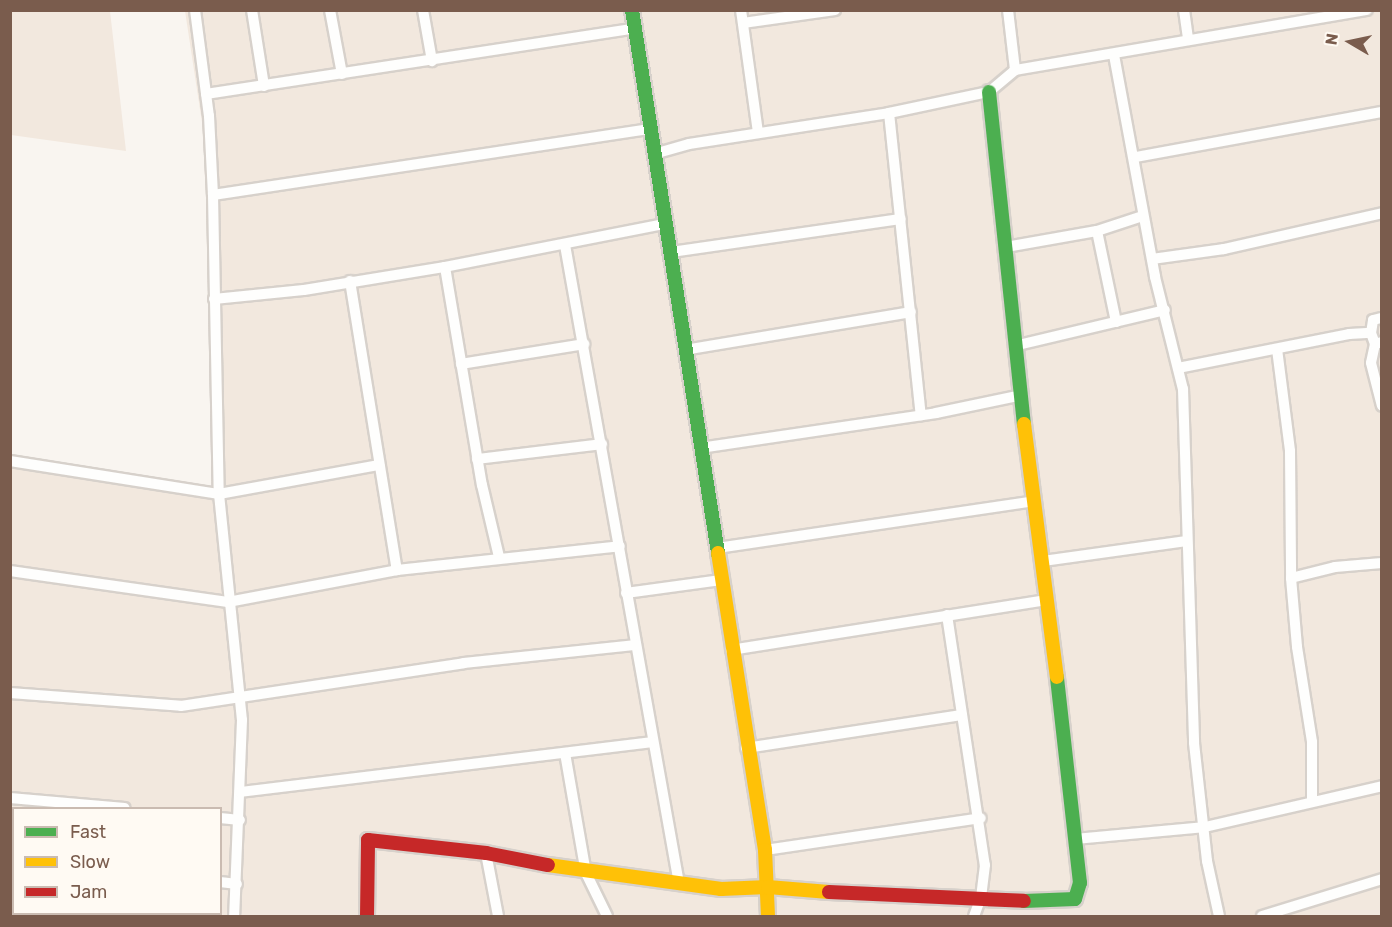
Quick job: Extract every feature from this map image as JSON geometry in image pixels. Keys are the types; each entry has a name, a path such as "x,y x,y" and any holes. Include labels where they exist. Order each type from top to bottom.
{"street":[{"path":"195,10 206,94 213,195 219,494 228,602 241,699 240,820 234,916"},
{"path":"252,10 264,86"},
{"path":"330,10 342,74"},
{"path":"423,10 432,61"},
{"path":"632,10 717,548 746,748 765,850 768,916"},
{"path":"741,10 758,133"},
{"path":"743,23 835,10"},
{"path":"1008,10 1015,70"},
{"path":"1184,10 1188,39"},
{"path":"654,154 758,133 889,113 989,92 1015,70 1114,55 1188,39 1367,10"},
{"path":"206,94 635,28"},
{"path":"1114,55 1136,158 1143,216 1183,388 1194,743 1207,861 1219,916"},
{"path":"367,916 368,840 486,853 586,873 721,889 768,887 909,898 981,897 1035,903 1075,899 1080,883 1076,839 1048,600 1014,346 989,92"},
{"path":"1136,158 1382,112"},
{"path":"889,113 921,415"},
{"path":"213,195 650,129"},
{"path":"1152,259 1224,249 1382,213"},
{"path":"1006,247 1097,231 1143,216"},
{"path":"671,252 901,219"},
{"path":"214,299 445,267 665,224"},
{"path":"1097,231 1116,322"},
{"path":"565,245 679,884"},
{"path":"445,267 477,459 499,557"},
{"path":"350,281 397,570"},
{"path":"1014,346 1165,310"},
{"path":"684,350 911,312"},
{"path":"1382,318 1373,320 1371,333 1378,343 1371,363 1382,406"},
{"path":"1178,368 1371,333"},
{"path":"461,364 584,344"},
{"path":"1277,349 1290,451 1291,578 1312,742 1312,800"},
{"path":"700,448 921,415 1022,395"},
{"path":"477,459 602,444"},
{"path":"10,461 219,494 379,465"},
{"path":"717,548 1035,501"},
{"path":"1043,561 1187,541"},
{"path":"10,571 228,602 397,570 499,557 620,546"},
{"path":"1291,578 1335,567 1382,563"},
{"path":"626,593 721,580"},
{"path":"731,650 1048,600"},
{"path":"947,615 961,715 981,818 985,865 981,897 974,916"},
{"path":"10,693 181,706 241,699 464,663 636,645"},
{"path":"746,748 961,715"},
{"path":"240,792 652,742"},
{"path":"565,753 586,873 607,916"},
{"path":"1076,839 1205,827 1312,800 1382,786"},
{"path":"10,798 114,807"},
{"path":"222,818 240,820"},
{"path":"765,850 981,818"},
{"path":"486,853 498,916"},
{"path":"1262,916 1382,879"},
{"path":"222,882 237,884"},
{"path":"27,916 95,916"}],"shaded area":[{"path":"11,10 110,11 126,151 11,135"},
{"path":"185,11 1381,11 1381,916 11,916 10,461 223,499 203,129"}],"traffic: fast":[{"path":"632,10 718,553"},
{"path":"989,92 1024,424"},
{"path":"1024,901 1075,899 1080,883 1057,677"}],"traffic: slow":[{"path":"1024,424 1057,677"},
{"path":"718,553 765,850 768,916"},
{"path":"548,865 721,889 768,887 829,892"}],"traffic: jam":[{"path":"367,916 368,840 486,853 548,865"},
{"path":"829,892 1024,901"}]}
